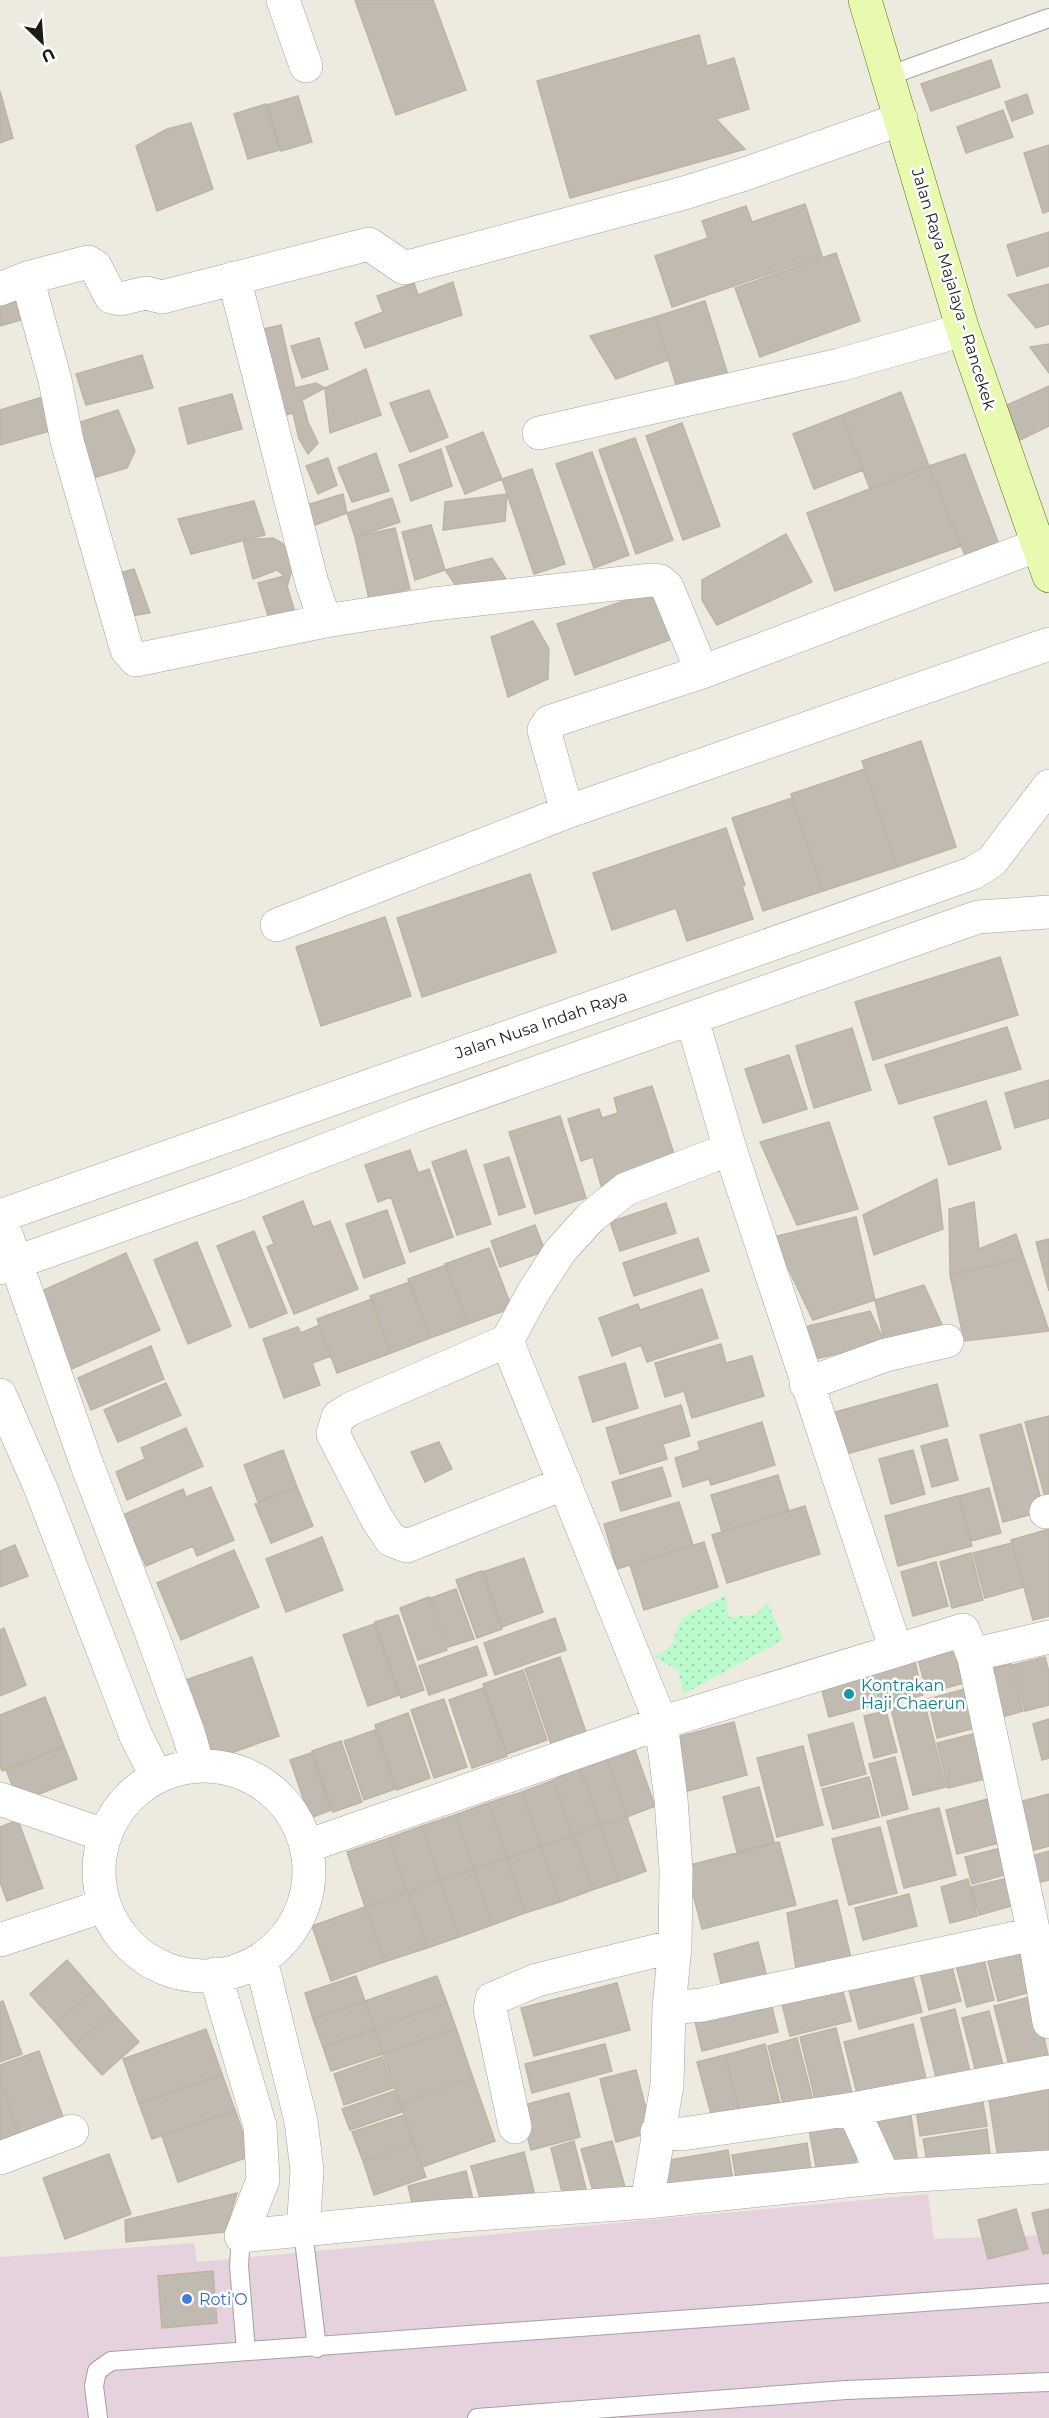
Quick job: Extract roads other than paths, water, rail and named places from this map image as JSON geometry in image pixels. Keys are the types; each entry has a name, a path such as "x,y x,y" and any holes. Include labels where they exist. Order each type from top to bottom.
{"main road":[{"name":"Jalan Raya Majalaya - Rancekek","path":"865,0 963,330 1049,576"}],"street":[{"path":"283,0 306,66"},
{"path":"702,672 667,586 660,581 651,580 434,604 325,621 136,660 132,657 124,640 67,441 55,380 14,284 88,262 95,266 111,297 120,299 146,293 162,297 369,244 404,268 684,193 901,119"},
{"path":"234,278 312,583 325,621"},
{"path":"539,433 839,365 963,330"},
{"path":"567,812 544,726 549,722 702,672 1038,544"},
{"path":"277,925 567,812 1049,644"},
{"name":"Jalan Nusa Indah Raya","path":"0,1216 973,873 992,861 1049,786"},
{"path":"8,1265 237,1184 414,1116 978,916 1049,912"},
{"path":"692,1019 730,1149 896,1650"},
{"path":"399,1074 414,1116"},
{"path":"565,1483 407,1546 391,1540 333,1434 338,1417 350,1409 507,1341 533,1293 560,1251 591,1217 626,1189 730,1149"},
{"path":"0,1216 8,1265 149,1626 189,1735 198,1767"},
{"path":"507,1341 661,1723 671,1799 676,1870 675,1946 669,2008 667,2085 657,2132 647,2202"},
{"path":"806,1384 886,1354 947,1341"},
{"path":"0,1395 40,1489 136,1736 157,1777"},
{"path":"307,1846 661,1723 963,1630 974,1658 1034,1934 1049,2022"},
{"path":"974,1658 989,1651 1049,1637"},
{"path":"222,1766 251,1776 277,1793 295,1817 307,1846 310,1876 289,1933 261,1960 244,1968 215,1974 182,1974 148,1961 121,1937 103,1906 98,1870 104,1835 122,1804 157,1777 165,1772 222,1766"},
{"path":"0,1799 104,1835"},
{"path":"0,1940 103,1906"},
{"path":"669,2008 702,2005 1034,1934"},
{"path":"515,2127 490,2009 492,1999 537,1980 675,1946"},
{"path":"261,1960 301,2121 307,2171 303,2231"},
{"path":"215,1974 260,2126 263,2180 241,2236 435,2217 647,2202 884,2177 1049,2167"},
{"path":"657,2132 682,2134 854,2109 1049,2072"},
{"path":"854,2109 884,2177"},
{"path":"0,2158 72,2131"}],"lane":[{"path":"888,76 1049,18"},
{"path":"303,2231 316,2348"},
{"path":"241,2236 239,2266 246,2351"},
{"path":"98,2418 94,2386 97,2372 111,2361 316,2348 1049,2293"},
{"path":"477,2418 846,2390 1049,2382"}],"place":[{"name":"Kontrakan Haji Chaerun","path":"849,1694"},
{"name":"Roti'O","path":"187,2299"}]}
